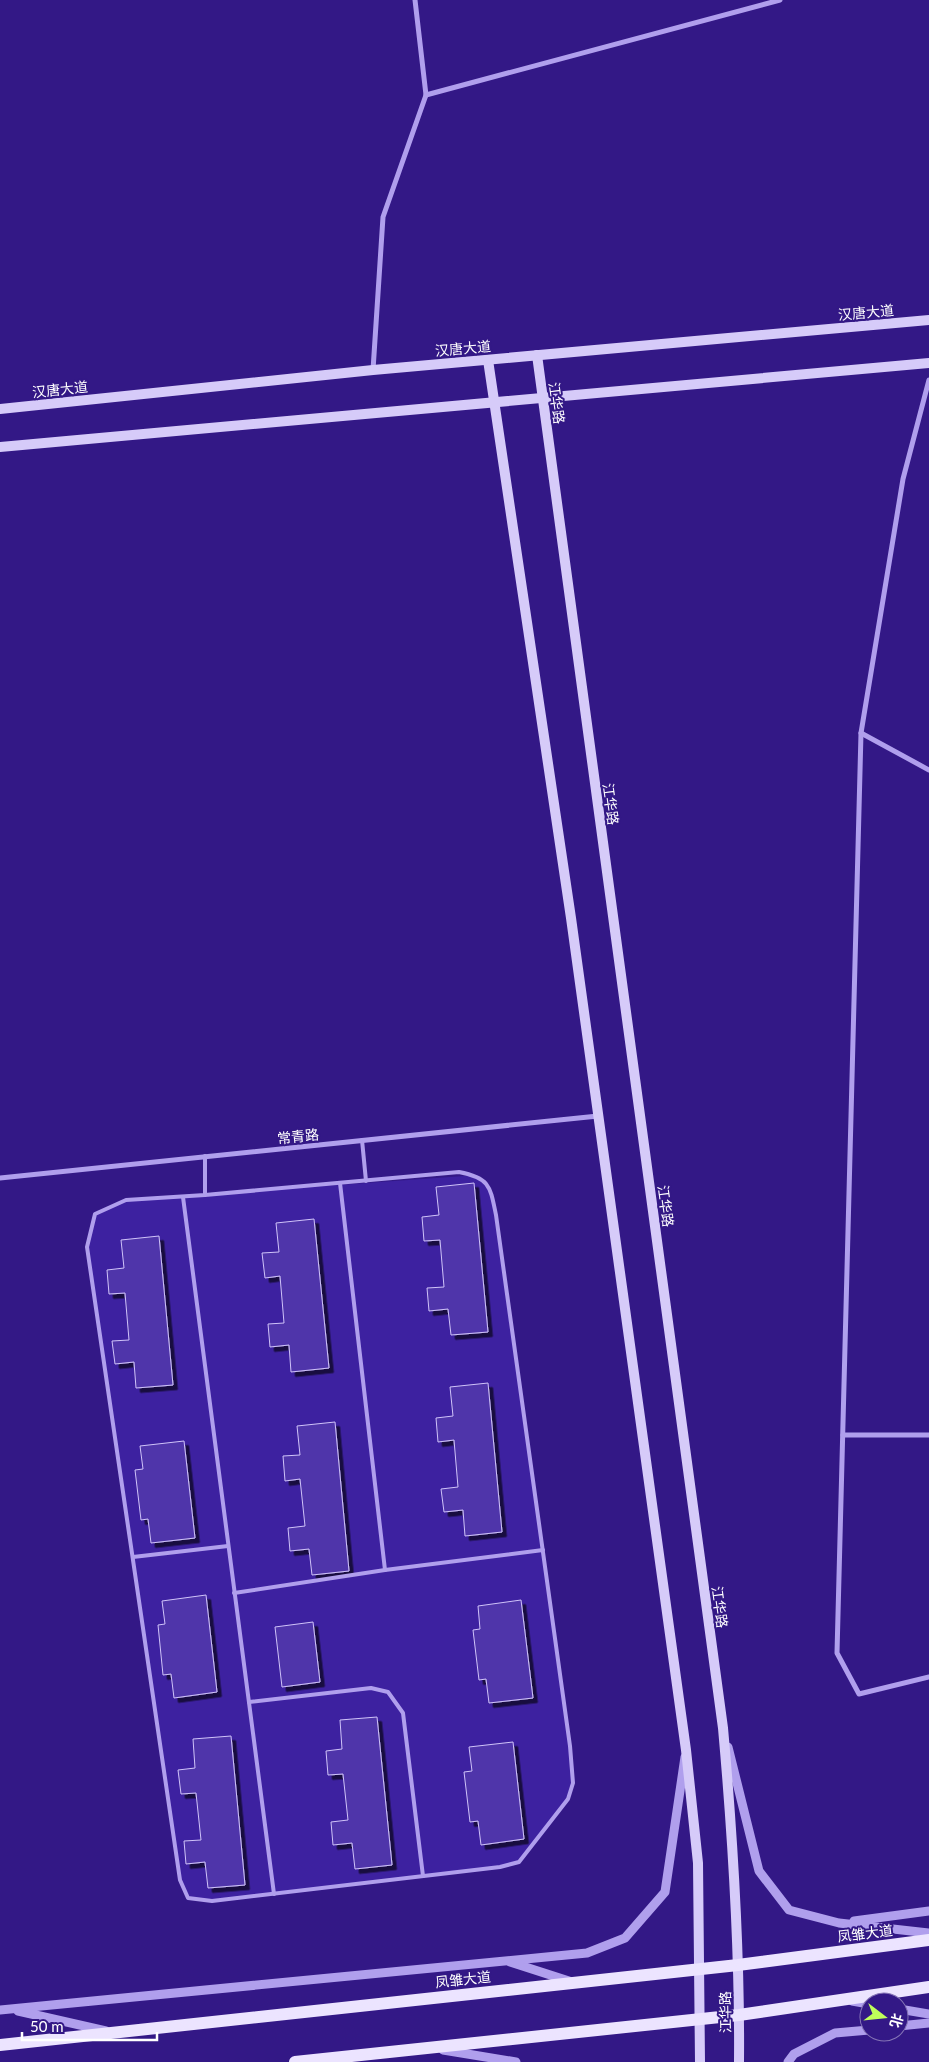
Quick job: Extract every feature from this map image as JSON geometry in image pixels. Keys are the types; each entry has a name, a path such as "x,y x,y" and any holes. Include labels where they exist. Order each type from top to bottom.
{"main road":[{"name":"汉唐大道","path":"0,410 372,370 929,320"},
{"name":"江华路","path":"537,355 723,1728 734,1855 740,2015 739,2062"},
{"name":"江华路","path":"488,360 598,1116 686,1750 698,1863 700,2062"},
{"path":"0,447 929,363"},
{"name":"凤雏大道","path":"0,2045 738,1965 929,1940"},
{"path":"295,2062 740,2015 929,1987"}],"street":[{"path":"372,370 382,217 426,95 415,0"},
{"path":"426,95 780,0"},
{"path":"929,380 903,479 861,733 837,1654 859,1694 929,1677"},
{"path":"861,733 929,770"},
{"name":"常青路","path":"0,1178 598,1116"},
{"path":"843,1435 929,1435"},
{"path":"723,1728 759,1871 789,1910 839,1923 929,1933"},
{"path":"5,2009 587,1953 625,1938 665,1892 686,1750"},
{"path":"839,1923 929,1911"},
{"path":"505,1960 571,1982"},
{"path":"839,1999 859,2002"},
{"path":"5,2009 118,2033"},
{"path":"909,2011 929,2014"},
{"path":"909,2025 929,2023"},
{"path":"788,2062 794,2054 836,2033 859,2031"},
{"path":"435,2048 516,2062"}],"lane":[{"path":"362,1140 366,1181"},
{"path":"204,1156 205,1195"},
{"path":"459,1172 478,1176 490,1190 496,1215 543,1550 570,1746 573,1784 568,1799 519,1862 500,1867 212,1901 188,1898 180,1880 87,1247 95,1214 126,1200 183,1197 340,1183 459,1172"},
{"path":"340,1183 385,1570"},
{"path":"183,1197 274,1894"},
{"path":"133,1557 228,1546"},
{"path":"234,1593 385,1570 543,1550"},
{"path":"249,1702 371,1688 388,1692 403,1713 423,1876"}],"shaded area":[{"path":"478,1175 491,1190 570,1746 573,1783 568,1799 519,1862 500,1867 212,1901 188,1898 180,1880 87,1247 95,1214 126,1200"}],"building":[{"path":"474,1183 488,1332 451,1335 448,1309 429,1311 427,1288 444,1287 440,1240 424,1241 422,1217 439,1215 436,1187"},
{"path":"314,1219 329,1368 291,1372 289,1345 270,1347 268,1324 284,1323 280,1276 265,1278 262,1253 279,1252 276,1223"},
{"path":"159,1236 173,1385 136,1388 134,1362 115,1364 112,1341 129,1340 125,1293 109,1294 107,1270 124,1268 121,1240"},
{"path":"488,1383 502,1532 465,1536 463,1510 444,1512 441,1489 458,1487 454,1440 438,1442 436,1418 453,1416 450,1387"},
{"path":"335,1422 349,1571 312,1575 309,1549 290,1551 288,1528 305,1526 300,1479 285,1481 283,1456 300,1455 297,1426"},
{"path":"184,1441 195,1538 151,1543 148,1519 141,1520 135,1470 143,1469 140,1446"},
{"path":"206,1595 217,1692 174,1698 171,1674 163,1675 158,1625 165,1624 162,1601"},
{"path":"521,1600 533,1698 489,1703 486,1679 479,1680 473,1630 480,1629 478,1606"},
{"path":"313,1622 320,1682 282,1687 275,1627"},
{"path":"377,1717 392,1865 355,1869 352,1843 333,1845 331,1822 348,1820 343,1774 328,1775 326,1751 342,1749 340,1720"},
{"path":"231,1736 245,1885 208,1888 205,1862 186,1864 184,1841 201,1840 196,1793 181,1794 178,1770 195,1768 193,1739"},
{"path":"513,1742 524,1839 481,1845 478,1821 470,1822 464,1772 472,1771 469,1747"}]}
